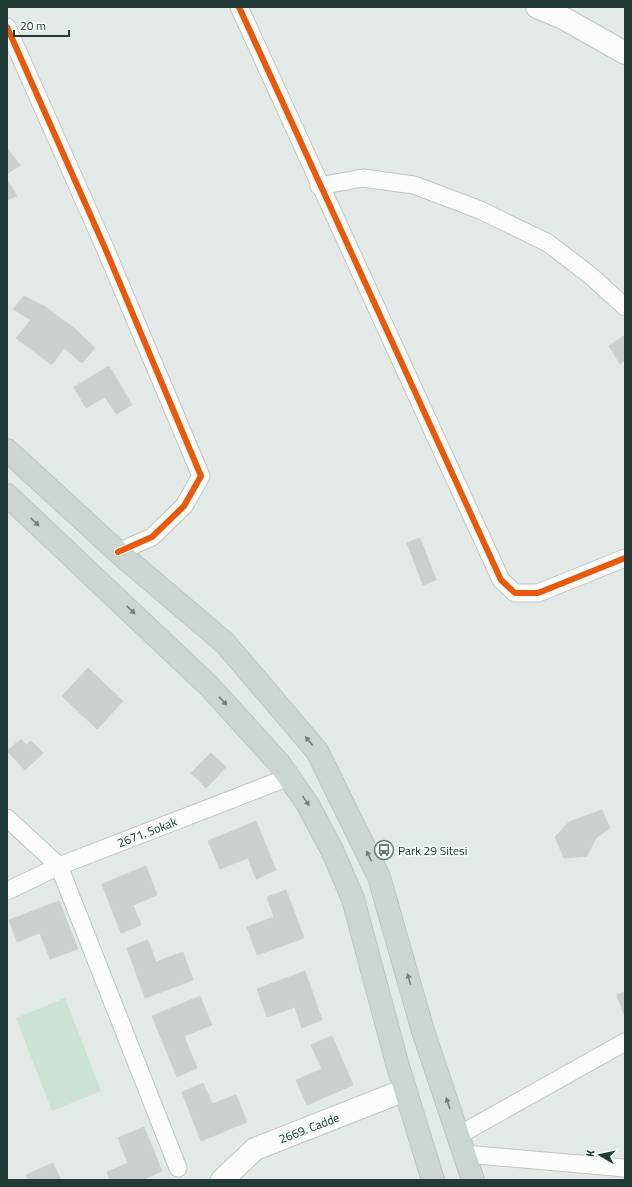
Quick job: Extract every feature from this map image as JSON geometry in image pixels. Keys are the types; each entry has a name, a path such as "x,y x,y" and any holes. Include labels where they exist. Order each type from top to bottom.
{"main road":[{"path":"7,450 118,552 226,643 317,751 379,877 424,1031 473,1180"},
{"path":"7,495 209,686 245,724 289,777 308,805 332,850 353,899 405,1090 434,1180"}],"street":[{"path":"238,7 501,580 516,592 538,593 625,558"},
{"path":"537,7 565,19 625,53"},
{"path":"7,27 105,248 201,476 184,506 152,537 118,552"},
{"path":"319,186 363,178 414,185 480,210 548,243 592,276 625,307"},
{"name":"2671. Sokak","path":"7,891 59,866 289,777"},
{"path":"7,818 59,866 178,1168"},
{"path":"462,1145 625,1042"},
{"name":"2669. Cadde","path":"222,1180 255,1149 405,1090"},
{"path":"462,1145 625,1168"}],"green space":[{"path":"65,998 101,1091 52,1111 16,1018"}],"building":[{"path":"7,148 20,165 7,174"},
{"path":"7,180 17,196 7,200"},
{"path":"24,296 44,306 74,328 95,348 82,363 64,348 52,365 16,338 31,320 13,309"},
{"path":"625,335 625,360 620,364 609,346"},
{"path":"109,366 132,405 116,414 105,397 86,408 74,387"},
{"path":"420,538 436,580 423,585 407,543"},
{"path":"88,668 123,701 97,729 62,696"},
{"path":"21,739 26,745 31,741 43,753 25,770 7,751"},
{"path":"211,753 226,767 206,788 191,773"},
{"path":"602,810 610,828 596,838 587,856 564,858 555,837 569,822"},
{"path":"256,821 276,870 256,879 248,858 220,869 208,841"},
{"path":"146,866 157,895 133,905 141,925 121,933 102,884"},
{"path":"286,890 304,938 257,955 247,927 274,917 267,897"},
{"path":"59,901 78,949 50,959 40,933 17,942 9,920"},
{"path":"148,940 156,962 183,952 193,980 145,998 127,948"},
{"path":"305,971 322,1020 302,1028 295,1007 267,1017 257,989"},
{"path":"625,992 625,1017 617,995"},
{"path":"200,996 212,1025 184,1036 197,1068 177,1077 152,1016"},
{"path":"332,1036 353,1085 307,1105 296,1080 322,1069 311,1045"},
{"path":"203,1083 212,1104 236,1095 247,1122 201,1141 182,1092"},
{"path":"144,1127 162,1171 142,1180 110,1180 107,1172 128,1163 118,1138"},
{"path":"53,1163 61,1180 28,1180 26,1175"}],"cycle path":[{"path":"239,7 501,580 515,593 538,593 625,558"},
{"path":"7,27 105,248 201,476 184,506 152,537 118,552"}],"place":[{"name":"Park 29 Sitesi","path":"384,850"}]}
